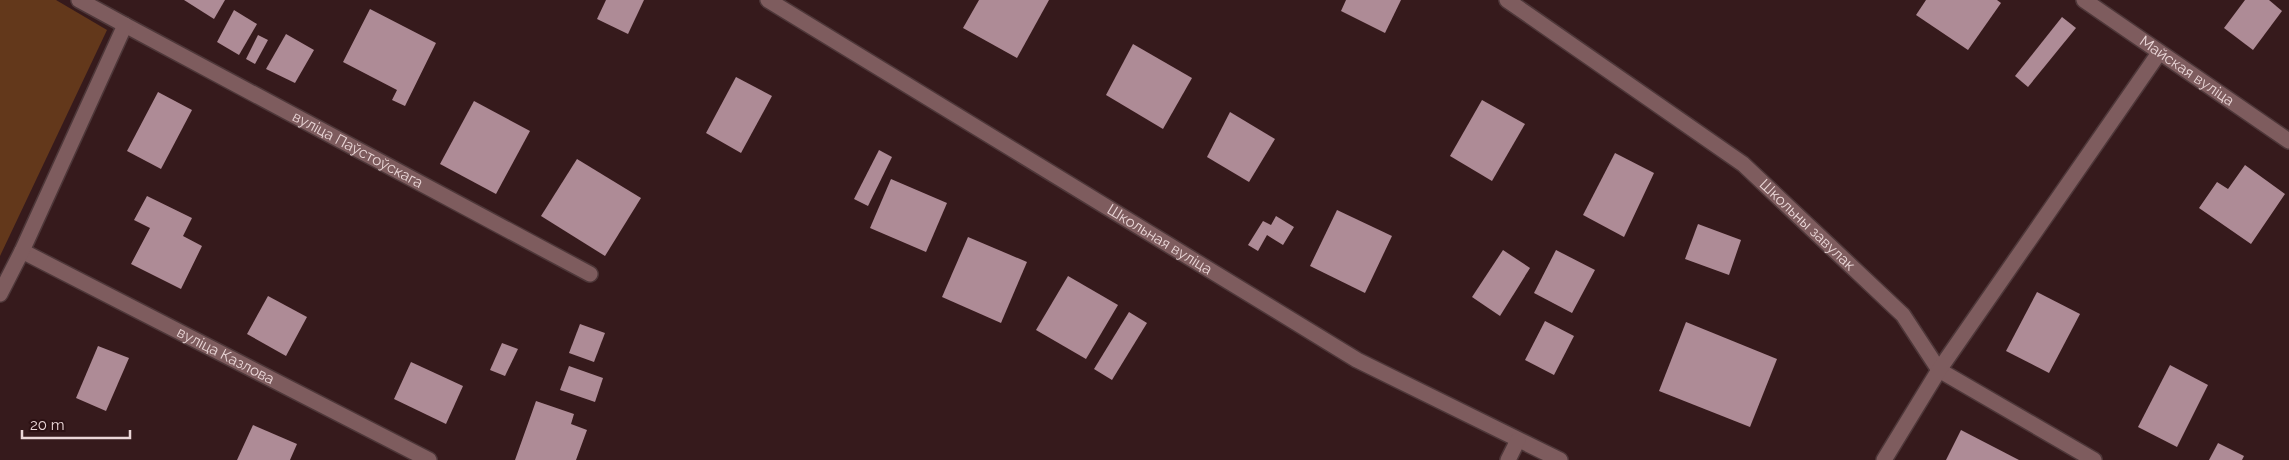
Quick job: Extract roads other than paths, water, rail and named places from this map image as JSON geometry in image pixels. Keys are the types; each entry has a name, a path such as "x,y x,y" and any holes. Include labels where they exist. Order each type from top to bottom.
{"street":[{"name":"вуліца Паўстоўскага","path":"80,0 590,274"},
{"name":"Школьная вуліца","path":"768,0 1357,360 1560,460"},
{"name":"Школьны завулак","path":"1507,0 1743,164 1903,314 1939,370 2094,460"},
{"name":"Майская вуліца","path":"2084,0 2289,141"},
{"path":"0,294 22,251 125,25"},
{"path":"1884,460 1939,370 2159,53"},
{"name":"вуліца Казлова","path":"22,251 429,460"},
{"path":"1508,460 1518,440"}]}
